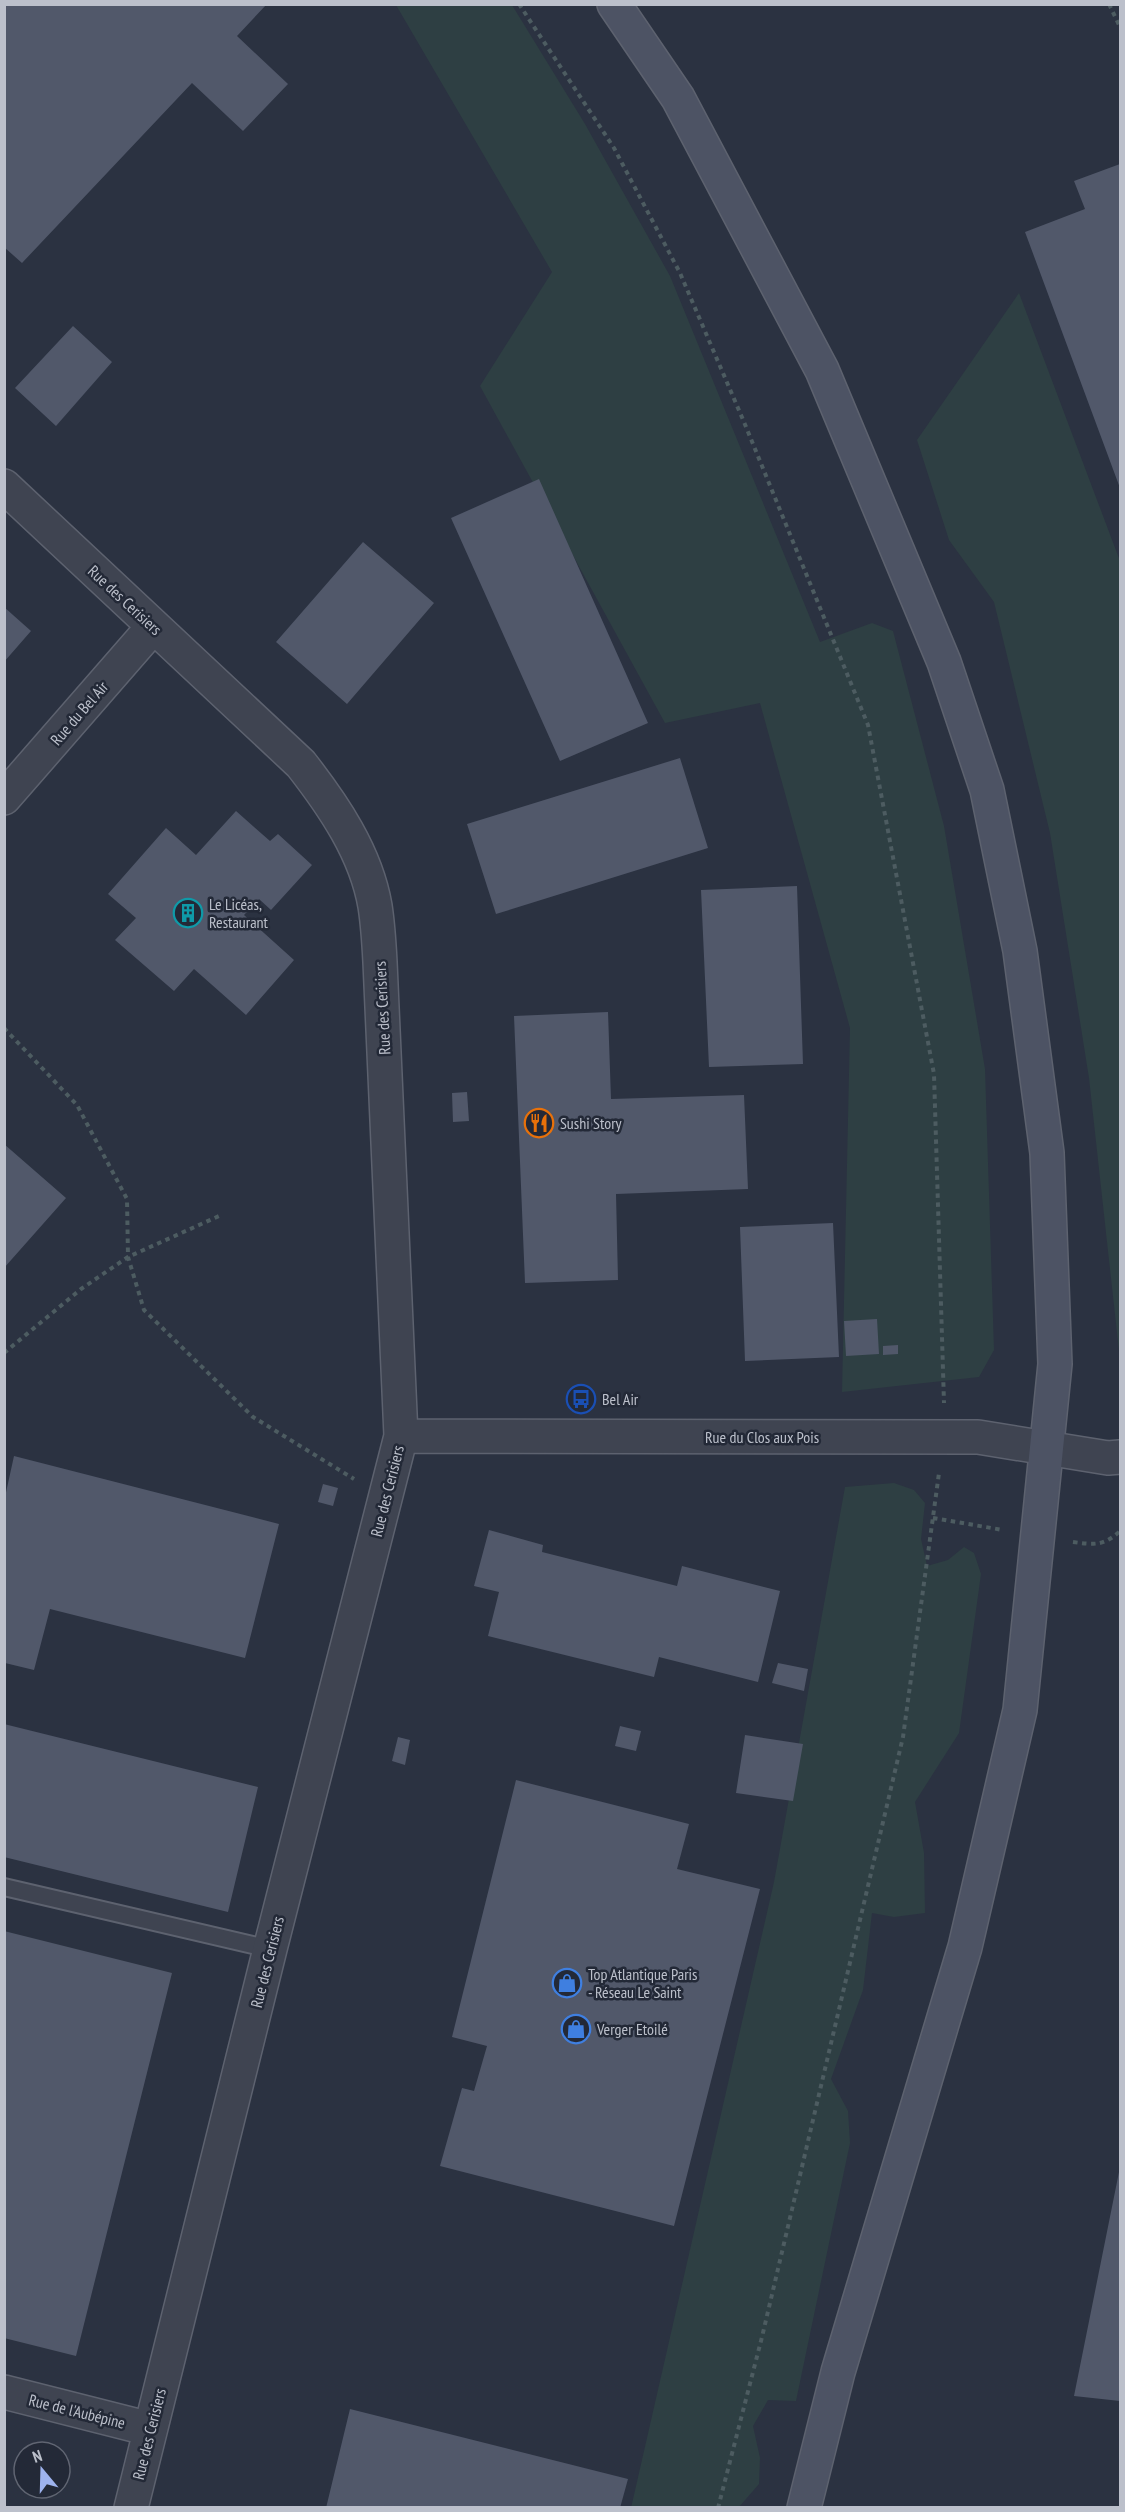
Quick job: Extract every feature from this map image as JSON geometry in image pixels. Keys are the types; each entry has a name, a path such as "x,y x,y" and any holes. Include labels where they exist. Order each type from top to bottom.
{"main road":[{"path":"614,4 678,98 822,370 944,662 987,790 1020,951 1047,1153 1055,1364 1020,1710 965,1947 838,2372 804,2508"}],"street":[{"name":"Rue des Cerisiers","path":"4,486 300,764 331,803 357,852 375,904 384,1029 401,1436 131,2508"},
{"name":"Rue du Bel Air","path":"4,798 153,627"},
{"name":"Rue du Clos aux Pois","path":"401,1436 978,1437 1048,1449 1120,1457"},
{"name":"Rue de l'Aubépine","path":"4,2392 150,2429"}],"lane":[{"path":"4,1887 270,1949"}],"path":[{"path":"519,4 614,148 680,273 749,433 868,725 934,1074 944,1399"},
{"path":"1109,4 1120,27"},
{"path":"4,1028 77,1105 127,1199 128,1257 144,1310 253,1417 385,1498"},
{"path":"4,1353 81,1289 128,1257 219,1216"},
{"path":"718,2508 762,2337 903,1737 938,1479"}],"shaded area":[{"path":"396,5 512,5 585,124 670,276 820,642 872,623 893,631 944,826 985,1069 994,1350 979,1377 842,1392 850,1028 760,703 665,723 480,386 552,272"},
{"path":"1019,293 1120,561 1120,1360 1089,1078 1050,833 994,602 949,540 917,440"},
{"path":"894,1483 914,1490 925,1503 921,1539 927,1566 948,1560 964,1547 974,1553 981,1574 959,1733 915,1802 924,1853 925,1913 894,1917 872,1913 863,1990 831,2079 848,2111 850,2143 796,2401 768,2400 753,2426 760,2458 759,2484 739,2507 631,2508 774,1882 845,1487"}],"building":[{"path":"4,4 267,4 237,36 288,84 243,131 192,83 22,263 4,247"},
{"path":"1120,164 1120,488 1025,232 1085,209 1074,181"},
{"path":"73,326 112,362 56,426 15,388"},
{"path":"539,479 648,723 560,761 451,518"},
{"path":"363,542 434,603 347,704 276,642"},
{"path":"4,607 31,631 4,662"},
{"path":"680,758 708,848 496,914 467,824"},
{"name":"Le Licéas, Restaurant","path":"236,811 270,841 278,834 312,865 271,910 259,899 244,915 294,960 246,1015 194,969 174,991 115,940 136,918 108,894 166,828 196,855"},
{"path":"797,886 803,1064 709,1067 701,890"},
{"path":"608,1012 611,1099 744,1095 748,1189 616,1194 618,1280 525,1283 514,1016"},
{"path":"467,1092 469,1121 453,1122 452,1093"},
{"path":"4,1144 66,1198 4,1268"},
{"path":"833,1223 839,1357 745,1361 740,1227"},
{"path":"877,1319 879,1354 846,1356 844,1321"},
{"path":"898,1345 898,1354 883,1355 883,1346"},
{"path":"14,1456 279,1524 245,1658 50,1609 34,1670 5,1663 5,1497"},
{"path":"323,1484 338,1488 333,1506 318,1502"},
{"path":"489,1530 543,1545 542,1552 677,1586 682,1566 780,1591 758,1682 659,1657 654,1677 488,1636 499,1592 474,1586"},
{"path":"778,1663 808,1669 804,1691 772,1683"},
{"path":"4,1724 258,1787 228,1912 4,1857"},
{"path":"620,1726 641,1731 636,1751 615,1746"},
{"path":"745,1735 803,1744 793,1801 736,1793"},
{"path":"398,1737 410,1740 405,1765 392,1761"},
{"path":"516,1780 689,1824 677,1869 760,1889 674,2226 440,2166 462,2088 474,2091 487,2046 452,2037"},
{"path":"4,1931 172,1973 76,2356 4,2338"},
{"path":"1120,2173 1120,2401 1074,2396"},
{"path":"350,2409 628,2479 620,2508 326,2508"}],"place":[{"name":"Le Licéas, Restaurant","path":"188,913"},
{"name":"Sushi Story","path":"539,1123"},
{"name":"Bel Air","path":"581,1399"},
{"name":"Top Atlantique Paris - Réseau Le Saint","path":"567,1983"},
{"name":"Verger Etoilé","path":"576,2029"}]}
